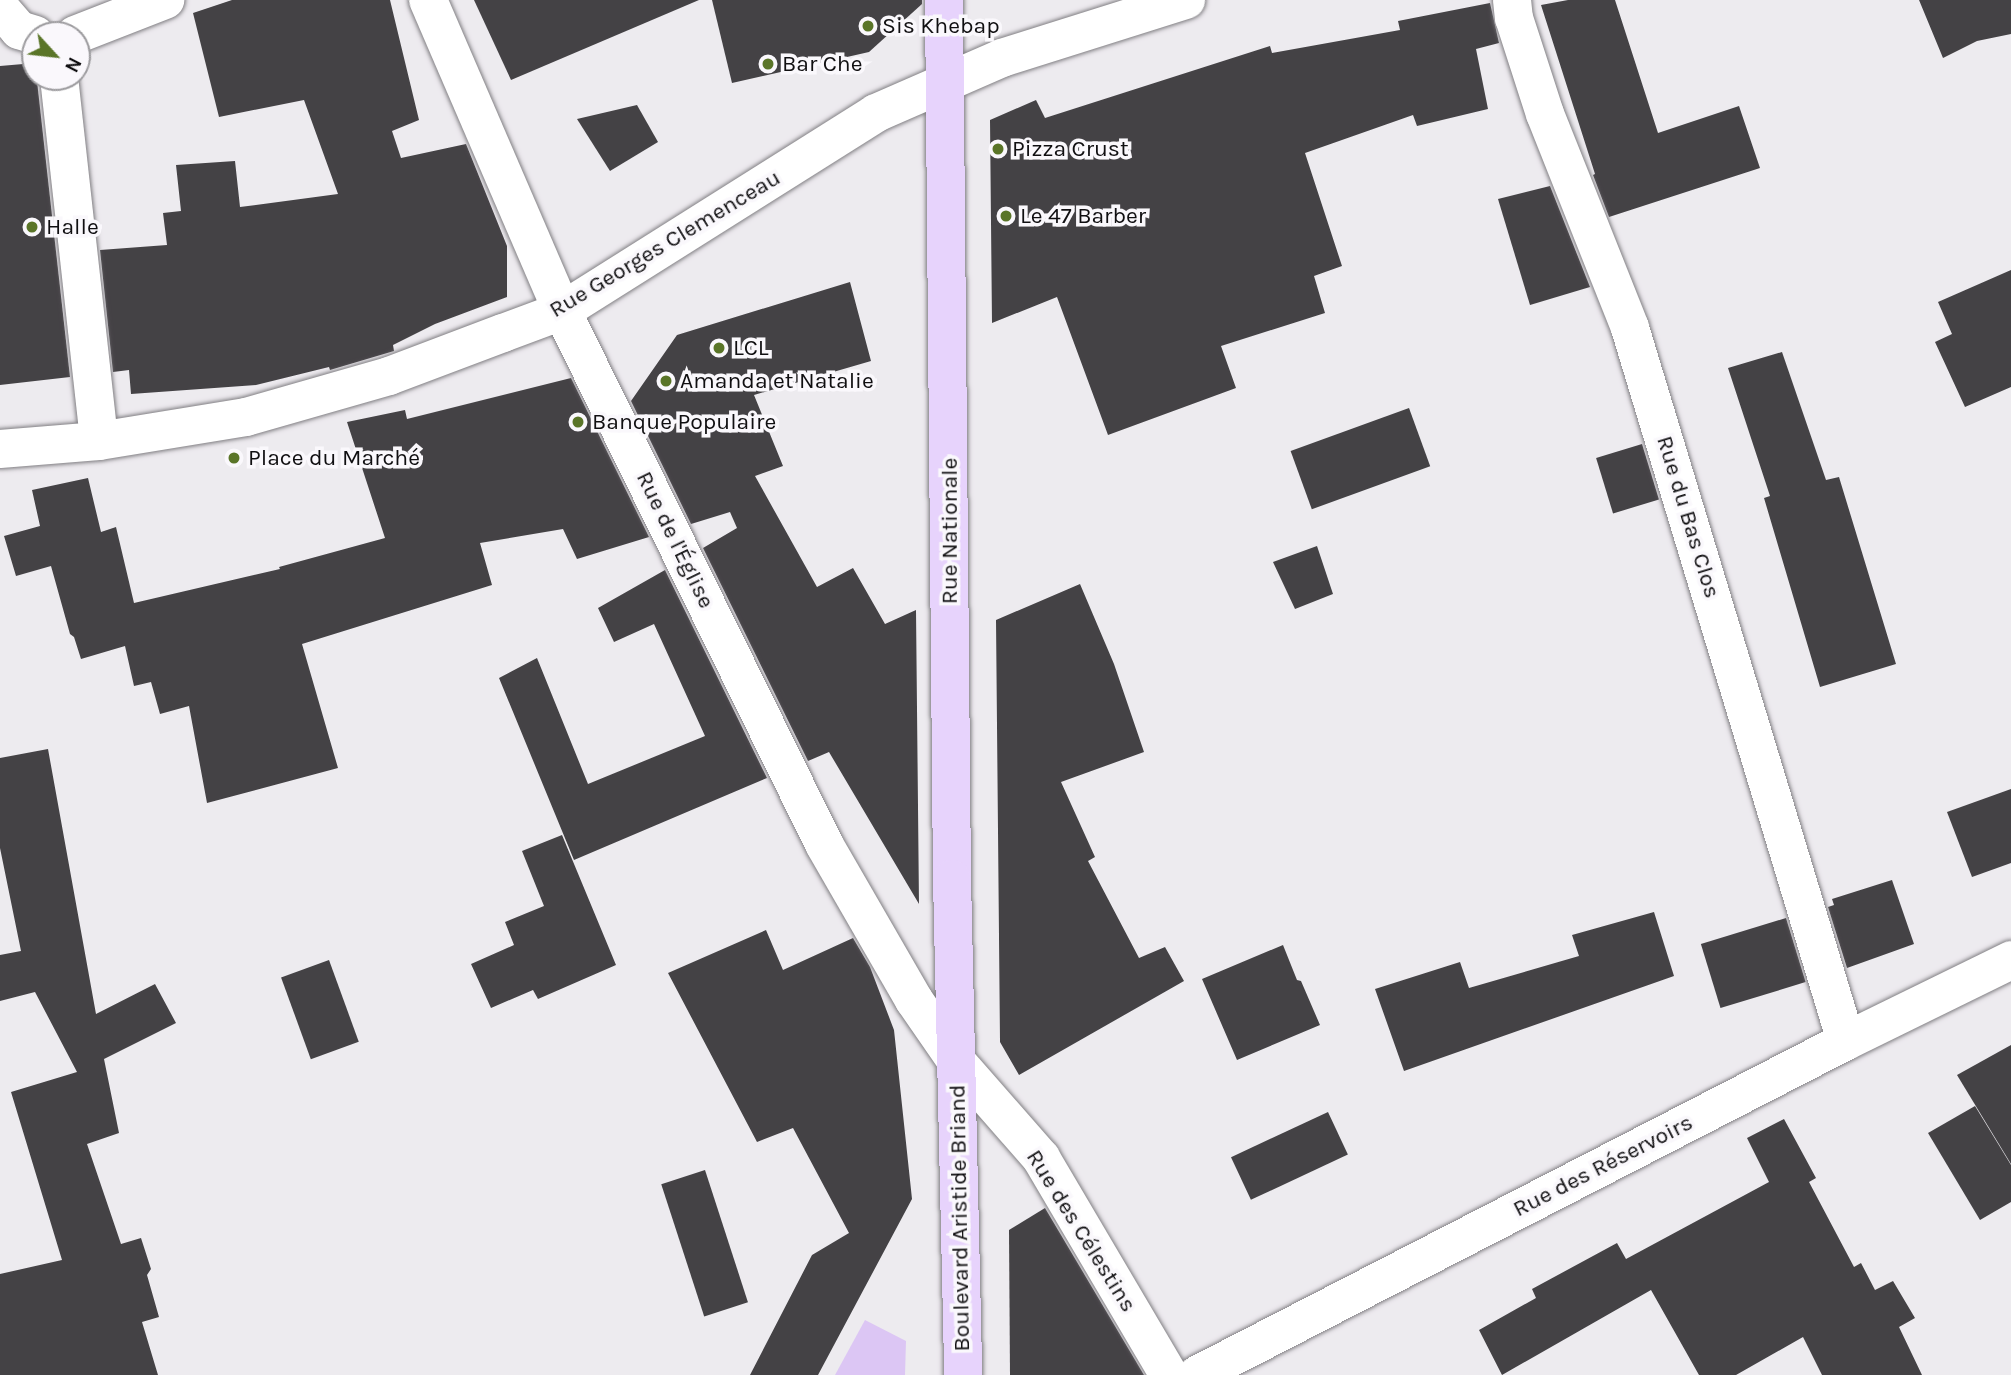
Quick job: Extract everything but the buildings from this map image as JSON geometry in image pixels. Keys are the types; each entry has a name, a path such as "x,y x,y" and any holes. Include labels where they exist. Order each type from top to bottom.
{"main road":[{"name":"Rue Nationale","path":"944,0 947,82 952,879 957,1062"},
{"name":"Boulevard Aristide Briand","path":"957,1062 963,1375"}],"street":[{"path":"91,29 165,0"},
{"name":"Rue de l'Église","path":"428,0 562,311 824,844 914,1000 957,1062"},
{"name":"Rue Georges Clemenceau","path":"0,449 99,441 246,417 389,376 562,311 876,113 1002,58 1186,0"},
{"name":"Rue du Bas Clos","path":"1512,0 1514,18 1545,114 1630,328 1846,1041"},
{"path":"0,8 21,31"},
{"path":"61,91 99,441"},
{"name":"Rue des Réservoirs","path":"1197,1375 1846,1041 2011,960"},
{"name":"Rue des Célestins","path":"957,1062 1041,1158 1169,1375"}],"shaded area":[{"path":"865,1320 906,1341 905,1375 835,1375"}],"place":[{"name":"Sis Khebap","path":"868,26"},
{"name":"Bar Che","path":"768,64"},
{"name":"Pizza Crust","path":"998,149"},
{"name":"Le 47 Barber","path":"1006,216"},
{"name":"Halle","path":"32,227"},
{"name":"LCL","path":"719,348"},
{"name":"Amanda et Natalie","path":"666,381"},
{"name":"Banque Populaire","path":"578,422"},
{"name":"Place du Marché","path":"234,458"}]}
